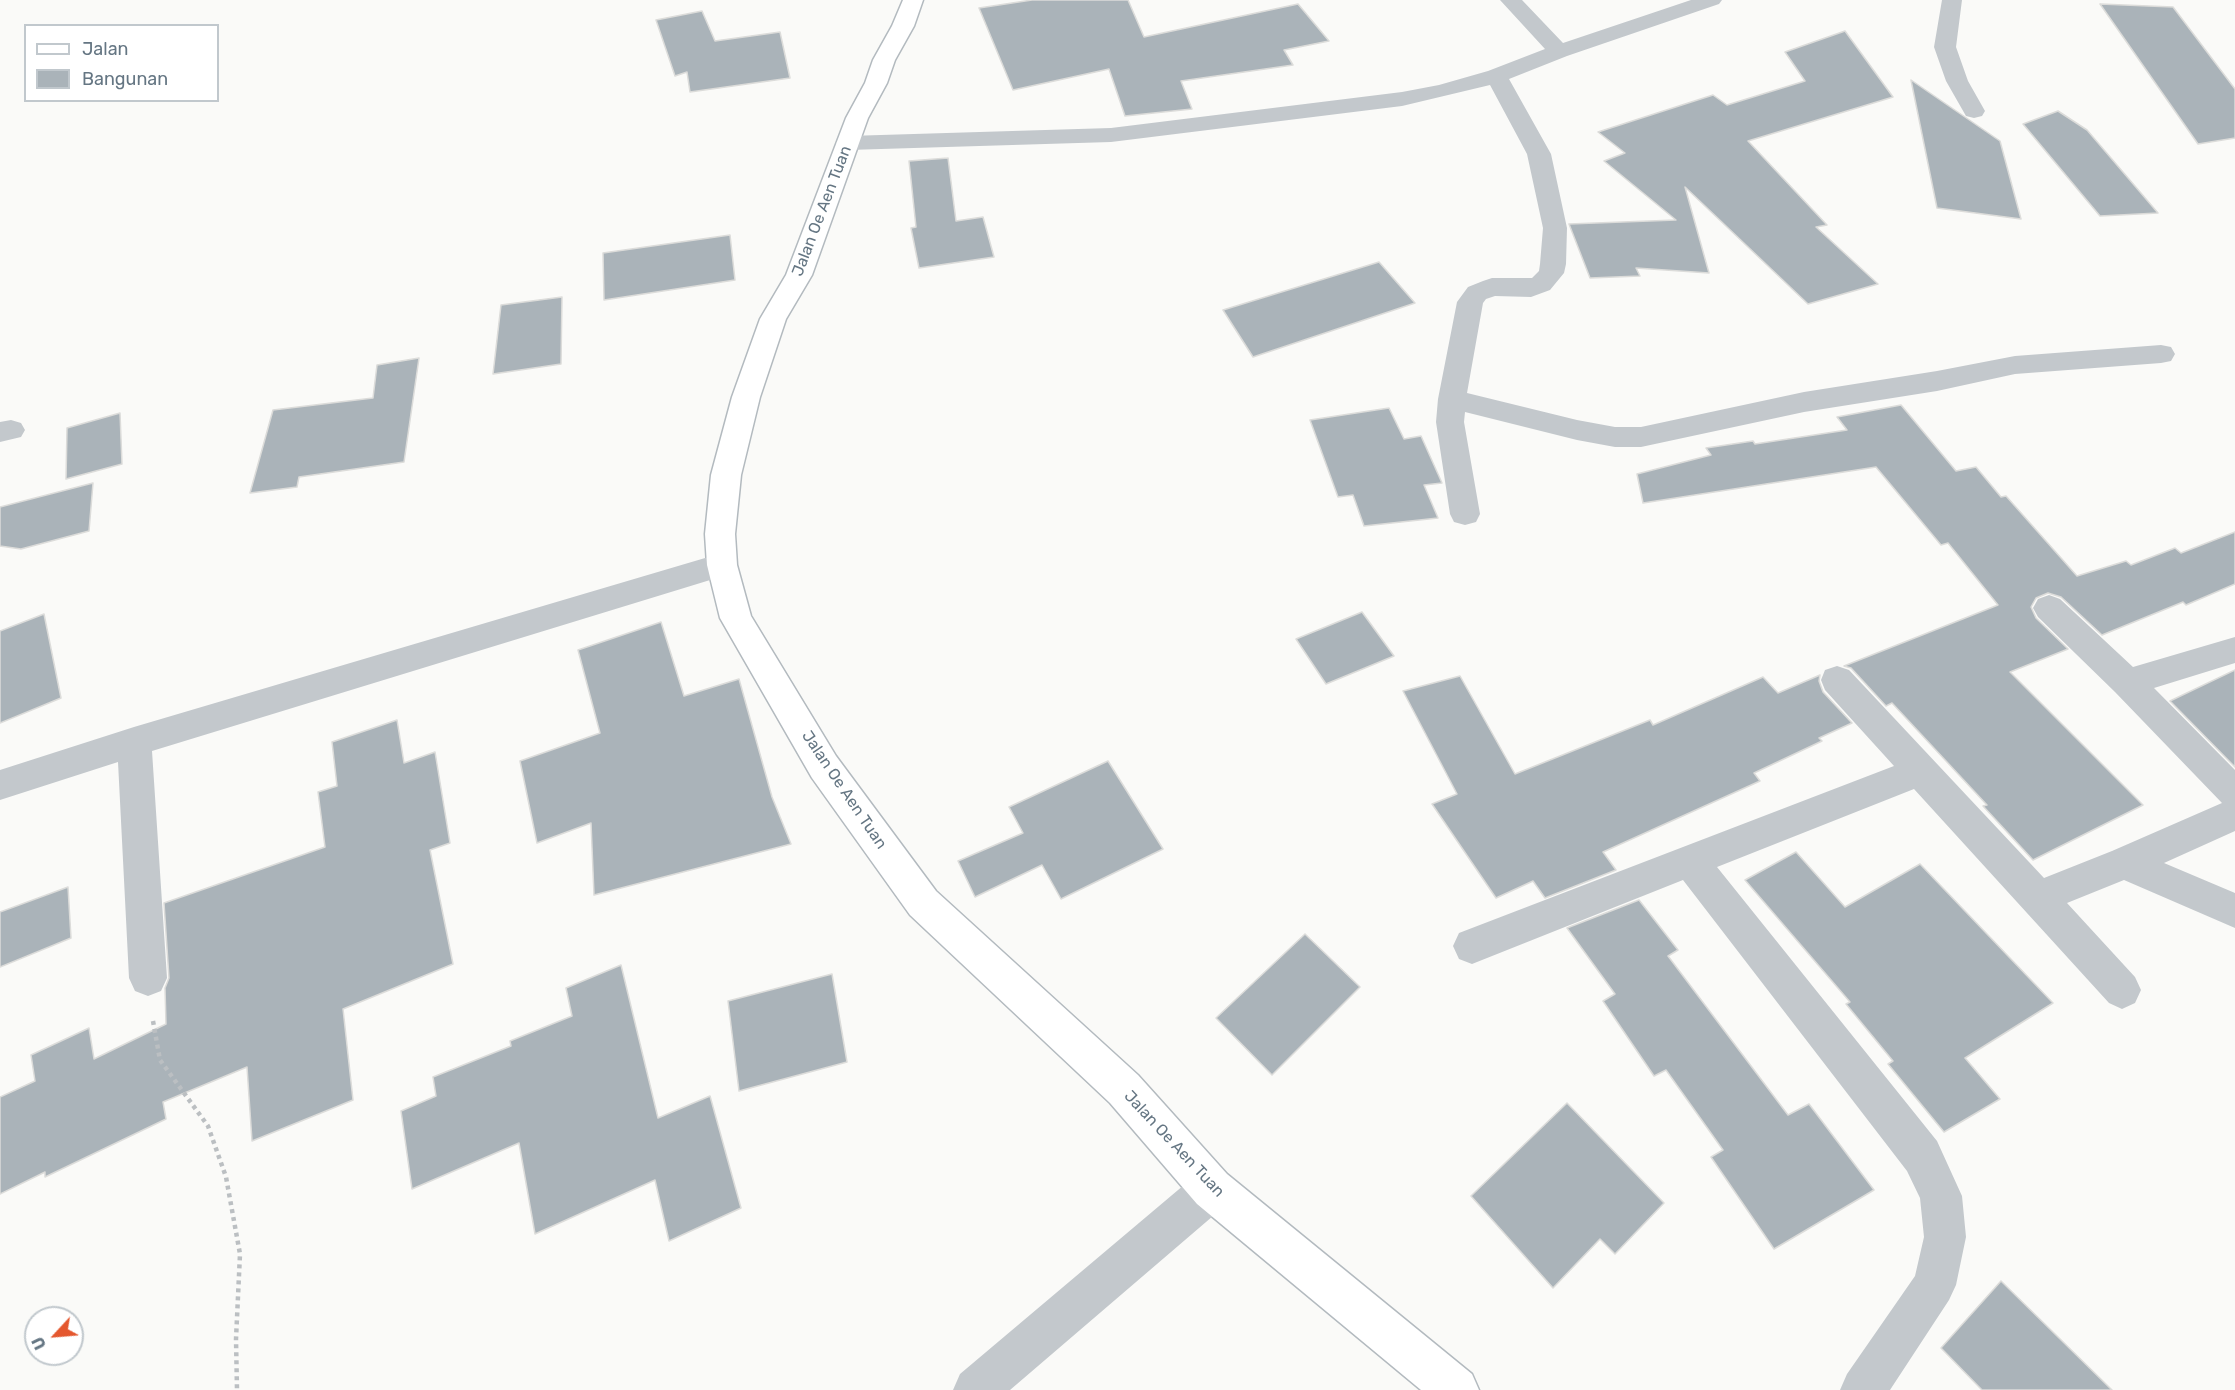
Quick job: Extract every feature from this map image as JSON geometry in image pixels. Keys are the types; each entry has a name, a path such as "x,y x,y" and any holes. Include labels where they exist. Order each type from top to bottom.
{"street":[{"name":"Jalan Oe Aen Tuan","path":"913,0 903,26 884,60 876,83 856,118 799,275 773,319 746,397 726,475 720,534 722,565 736,618 824,767 923,903 1124,1089 1212,1189 1456,1390"},
{"path":"1510,0 1559,51"},
{"path":"848,143 1111,135 1402,99 1496,76 1559,51 1712,0"},
{"path":"1952,0 1945,47 1957,81 1974,111"},
{"path":"1465,514 1450,422 1452,399 1470,302 1477,293 1492,287 1531,288 1541,284 1551,273 1553,264 1555,228 1539,154 1496,76"},
{"path":"1452,399 1577,430 1615,437 1641,437 1814,400 1937,381 2015,365 2161,354"},
{"path":"0,785 134,742 722,565"},
{"path":"2049,608 2127,682 2235,793"},
{"path":"2127,682 2235,650"},
{"path":"1837,680 2122,990"},
{"path":"134,742 148,978"},
{"path":"1472,946 1920,771"},
{"path":"2038,897 2125,863 2235,814"},
{"path":"1690,861 1922,1156 1941,1196 1946,1237 1934,1285 1863,1390"},
{"path":"2125,863 2235,911"},
{"path":"976,1390 1212,1189"}],"path":[{"path":"148,978 160,1060 208,1126 226,1177 240,1254 236,1339 237,1390"}],"building":[{"path":"1032,0 1128,0 1144,37 1298,4 1329,41 1284,50 1293,65 1181,81 1192,109 1125,116 1109,69 1013,90 979,8"},
{"path":"2100,4 2173,7 2235,89 2235,138 2198,144"},
{"path":"702,11 715,41 780,32 790,78 690,92 687,72 675,76 656,20"},
{"path":"1845,31 1893,97 1748,141 1827,225 1816,227 1878,284 1808,304 1685,187 1709,273 1636,268 1640,276 1590,278 1569,224 1676,220 1604,161 1625,153 1598,132 1713,95 1727,105 1805,81 1785,52"},
{"path":"1911,80 2000,141 2021,219 1937,208"},
{"path":"2058,111 2087,130 2158,213 2100,216 2023,124"},
{"path":"948,158 956,221 983,217 994,257 919,268 911,228 916,227 909,161"},
{"path":"730,235 735,280 604,300 603,253"},
{"path":"1379,262 1415,303 1253,357 1223,310"},
{"path":"562,297 561,364 493,374 501,305"},
{"path":"419,358 404,462 299,477 297,487 250,493 273,410 373,398 377,365"},
{"path":"1901,405 1956,471 1976,467 2001,497 2006,496 2077,576 2126,561 2131,565 2175,548 2181,553 2235,532 2235,584 2186,605 2183,602 2102,635 2061,597 2048,593 2036,598 2031,607 2036,618 2068,649 2010,672 2143,805 2033,860 1983,806 1987,805 1892,703 1886,706 1851,668 1844,666 1998,605 1948,543 1941,545 1876,467 1643,503 1637,474 1711,455 1706,448 1753,441 1755,444 1847,430 1837,417"},
{"path":"1389,408 1404,439 1421,436 1442,483 1424,485 1438,518 1364,526 1353,495 1338,497 1310,420"},
{"path":"120,413 122,464 66,479 67,428"},
{"path":"93,483 89,531 21,549 0,546 0,507"},
{"path":"1362,612 1394,656 1326,684 1296,639"},
{"path":"44,614 61,698 0,723 0,631"},
{"path":"661,622 684,696 739,679 772,797 791,844 594,895 591,823 537,843 520,761 600,733 578,650"},
{"path":"2235,670 2235,767 2170,701"},
{"path":"1820,675 1819,681 1823,692 1852,723 1819,738 1822,741 1754,773 1760,781 1603,852 1616,870 1545,898 1533,881 1496,898 1432,804 1457,794 1403,691 1460,676 1515,774 1650,720 1653,725 1763,677 1778,693"},
{"path":"397,720 404,763 435,752 450,843 430,850 453,964 343,1009 353,1100 252,1141 247,1067 163,1102 166,1119 45,1177 45,1172 0,1194 0,1097 35,1081 31,1055 89,1028 94,1059 166,1024 165,988 169,978 164,903 325,847 318,792 337,786 332,742"},
{"path":"1108,761 1163,849 1061,899 1042,865 975,897 958,861 1023,833 1009,807"},
{"path":"1796,852 1845,907 1920,864 2053,1003 1965,1058 2000,1099 1944,1132 1888,1064 1893,1061 1846,1004 1850,1002 1745,880"},
{"path":"68,887 71,938 0,967 0,912"},
{"path":"1639,900 1678,950 1668,956 1788,1115 1809,1104 1874,1190 1774,1249 1711,1157 1723,1150 1666,1070 1654,1076 1603,1001 1615,994 1567,928"},
{"path":"1305,934 1360,987 1272,1075 1216,1018"},
{"path":"621,965 658,1118 710,1096 741,1208 669,1241 655,1180 535,1234 519,1143 412,1189 401,1111 436,1096 433,1077 511,1046 510,1041 572,1016 566,988"},
{"path":"832,974 847,1062 739,1091 728,1001"},
{"path":"1567,1103 1664,1203 1615,1254 1600,1239 1553,1288 1471,1196"},
{"path":"2001,1281 2112,1390 1982,1390 1941,1348"}]}
